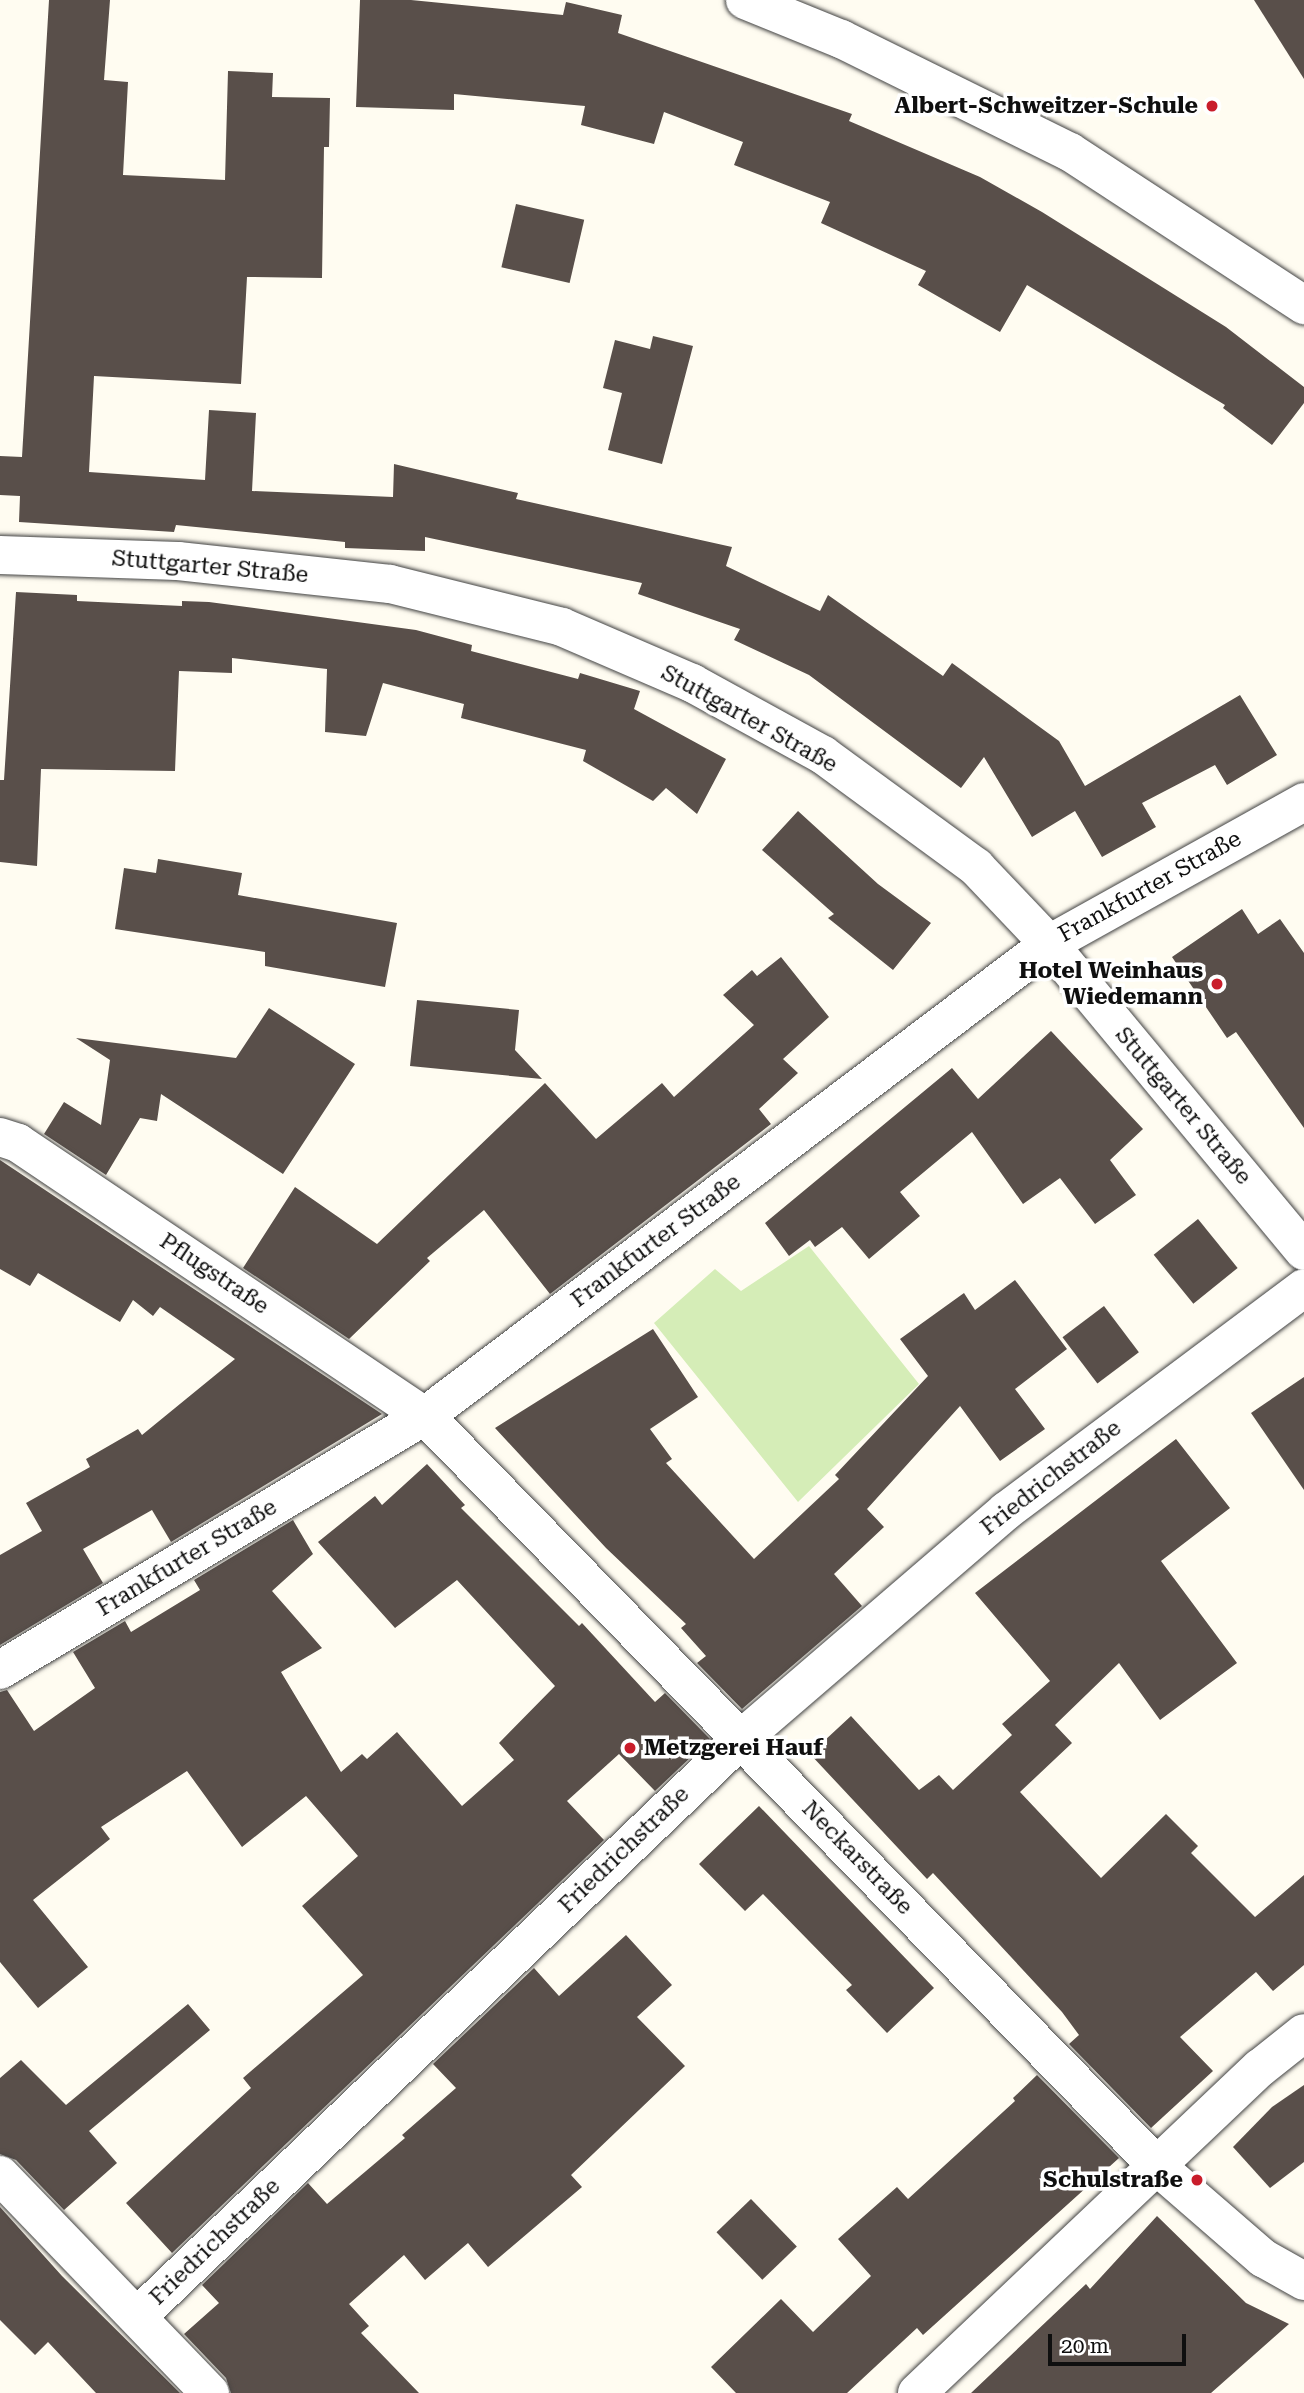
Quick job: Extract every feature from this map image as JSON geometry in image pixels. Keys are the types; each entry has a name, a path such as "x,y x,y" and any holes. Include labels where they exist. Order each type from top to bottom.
{"street":[{"path":"745,0 841,39 1070,152 1304,305"},
{"name":"Stuttgarter Straße","path":"0,555 178,561 390,584 562,627 692,683 823,755 976,867 1049,944 1304,1251"},
{"name":"Frankfurter Straße","path":"0,1670 425,1416 1049,944 1304,802"},
{"name":"Pflugstraße","path":"0,1136 18,1143 425,1416"},
{"name":"Friedrichstraße","path":"138,2316 741,1739 1006,1511 1304,1288"},
{"name":"Neckarstraße","path":"425,1416 1159,2168 1263,2258 1304,2281"},
{"path":"917,2393 1159,2168 1260,2068 1304,2033"},
{"path":"0,2175 210,2393"}],"green space":[{"path":"809,1246 919,1384 798,1502 654,1323 715,1269 741,1291"}],"building":[{"path":"49,0 110,0 104,80 128,82 123,175 225,180 228,71 273,73 272,97 330,98 329,147 324,147 322,278 247,277 241,384 94,376 89,472 205,480 209,410 256,413 252,491 393,497 394,464 518,493 516,499 732,547 726,566 820,611 828,595 943,676 952,663 1059,741 1085,786 1240,695 1277,755 1227,785 1215,765 1142,803 1156,827 1102,857 1075,811 1032,837 984,757 961,788 809,675 734,640 740,629 638,594 642,583 425,537 425,551 345,548 345,542 176,525 174,532 19,522 20,496 0,495 0,456 22,457"},
{"path":"360,0 411,0 563,15 566,2 622,15 618,33 852,114 849,121 980,177 1042,212 1226,327 1304,387 1304,403 1272,445 1223,408 1225,405 1027,285 1000,332 918,285 926,271 821,223 830,202 734,165 743,142 664,112 654,144 581,125 585,106 454,94 454,110 356,107"},
{"path":"1254,0 1304,0 1304,79"},
{"path":"516,204 584,220 570,283 501,267"},
{"path":"653,336 693,346 662,464 608,450 622,393 603,388 615,340 650,349"},
{"path":"16,592 77,595 77,601 182,606 182,601 209,602 416,630 472,645 471,651 578,679 580,673 640,691 634,709 726,759 697,814 666,788 653,801 583,761 586,750 461,718 464,704 383,683 366,736 325,732 327,669 232,658 232,673 179,671 175,771 41,769 37,866 0,862 0,780 4,780"},
{"path":"798,811 878,884 931,923 893,970 828,918 834,914 762,850"},
{"path":"158,859 242,873 238,895 397,923 385,987 265,966 265,952 115,929 124,868 156,873"},
{"name":"Hotel Weinhaus Wiedemann","path":"1242,909 1258,934 1280,919 1304,953 1304,1128 1236,1032 1227,1038 1172,957"},
{"path":"781,957 829,1017 783,1059 798,1073 759,1109 771,1124 550,1294 484,1210 427,1258 430,1261 349,1339 243,1268 295,1187 377,1244 545,1083 596,1139 662,1083 674,1097 754,1025 723,995 752,970 757,976"},
{"path":"417,1000 519,1010 515,1050 542,1079 410,1066"},
{"path":"269,1008 355,1064 283,1174 161,1094 157,1121 140,1118 106,1175 44,1134 64,1102 101,1125 110,1060 76,1038 236,1058"},
{"path":"1051,1031 1143,1129 1110,1160 1136,1195 1095,1224 1060,1178 1023,1204 972,1132 900,1192 920,1216 869,1259 842,1227 815,1247 810,1240 789,1256 765,1223 952,1068 978,1099"},
{"path":"0,1160 382,1414 171,1542 152,1510 83,1549 103,1583 0,1645 0,1555 42,1531 26,1503 90,1467 86,1459 138,1429 142,1435 235,1359 160,1307 153,1316 133,1300 120,1322 38,1273 30,1286 0,1269"},
{"path":"1198,1219 1238,1268 1193,1304 1154,1255"},
{"path":"1015,1280 1067,1349 1015,1389 1045,1429 1000,1461 960,1406 867,1509 884,1527 834,1574 862,1606 742,1709 697,1663 706,1656 681,1628 686,1624 606,1548 495,1428 653,1329 698,1397 650,1429 672,1459 666,1463 754,1559 839,1479 835,1475 928,1376 900,1339 964,1293 975,1310"},
{"path":"1104,1306 1139,1352 1097,1384 1062,1337"},
{"path":"1304,1377 1304,1490 1251,1413"},
{"path":"1176,1439 1230,1508 1161,1561 1237,1663 1160,1720 1119,1663 1055,1725 1072,1743 1020,1792 1101,1878 1166,1814 1198,1846 1191,1853 1255,1917 1304,1875 1304,1965 1273,1991 1256,1972 1180,2037 1213,2071 1151,2128 1069,2044 1079,2035 1062,2012 933,1873 927,1879 810,1754 851,1716 919,1790 939,1775 953,1790 1012,1735 1002,1724 1050,1681 975,1593"},
{"path":"427,1464 465,1505 461,1508 579,1626 582,1623 655,1702 665,1693 710,1739 655,1791 619,1754 567,1801 604,1840 172,2253 126,2203 251,2088 243,2078 363,1975 302,1906 358,1856 306,1796 242,1847 187,1771 101,1827 110,1839 33,1900 88,1967 38,2008 0,1962 0,1692 7,1690 34,1731 95,1688 73,1652 125,1621 131,1632 200,1590 194,1580 293,1520 313,1554 272,1591 322,1648 281,1672 341,1772 362,1754 367,1759 397,1732 462,1806 514,1760 499,1743 555,1686 457,1580 395,1628 318,1542 375,1496 382,1505"},
{"path":"759,1806 934,1988 887,2033 846,1990 852,1985 763,1894 745,1911 699,1864"},
{"path":"626,1935 672,1985 637,2017 685,2066 571,2175 582,2187 488,2267 468,2243 425,2280 404,2255 349,2304 369,2326 361,2333 419,2393 231,2393 226,2378 184,2334 219,2303 202,2285 308,2183 327,2204 405,2138 402,2135 456,2088 433,2064 534,1968 559,1996"},
{"path":"188,2004 210,2030 89,2131 117,2163 64,2210 16,2160 0,2154 0,2078 21,2060 66,2105"},
{"path":"1037,2075 1119,2158 923,2335 917,2328 847,2393 736,2393 711,2367 781,2299 813,2332 871,2276 838,2239 897,2187 908,2199 1015,2101 1013,2098"},
{"path":"1304,2085 1304,2162 1270,2188 1233,2147 1272,2107"},
{"path":"751,2199 797,2246 762,2280 716,2232"},
{"path":"0,2207 62,2276 180,2393 96,2393 48,2342 35,2355 0,2320"},
{"path":"1157,2216 1246,2303 1289,2324 1211,2393 971,2393 1086,2284 1090,2289"}],"place":[{"name":"Albert-Schweitzer-Schule","path":"1212,106"},
{"name":"Hotel Weinhaus Wiedemann","path":"1217,984"},
{"name":"Metzgerei Hauf","path":"630,1748"},
{"name":"Schulstraße","path":"1197,2180"}]}
